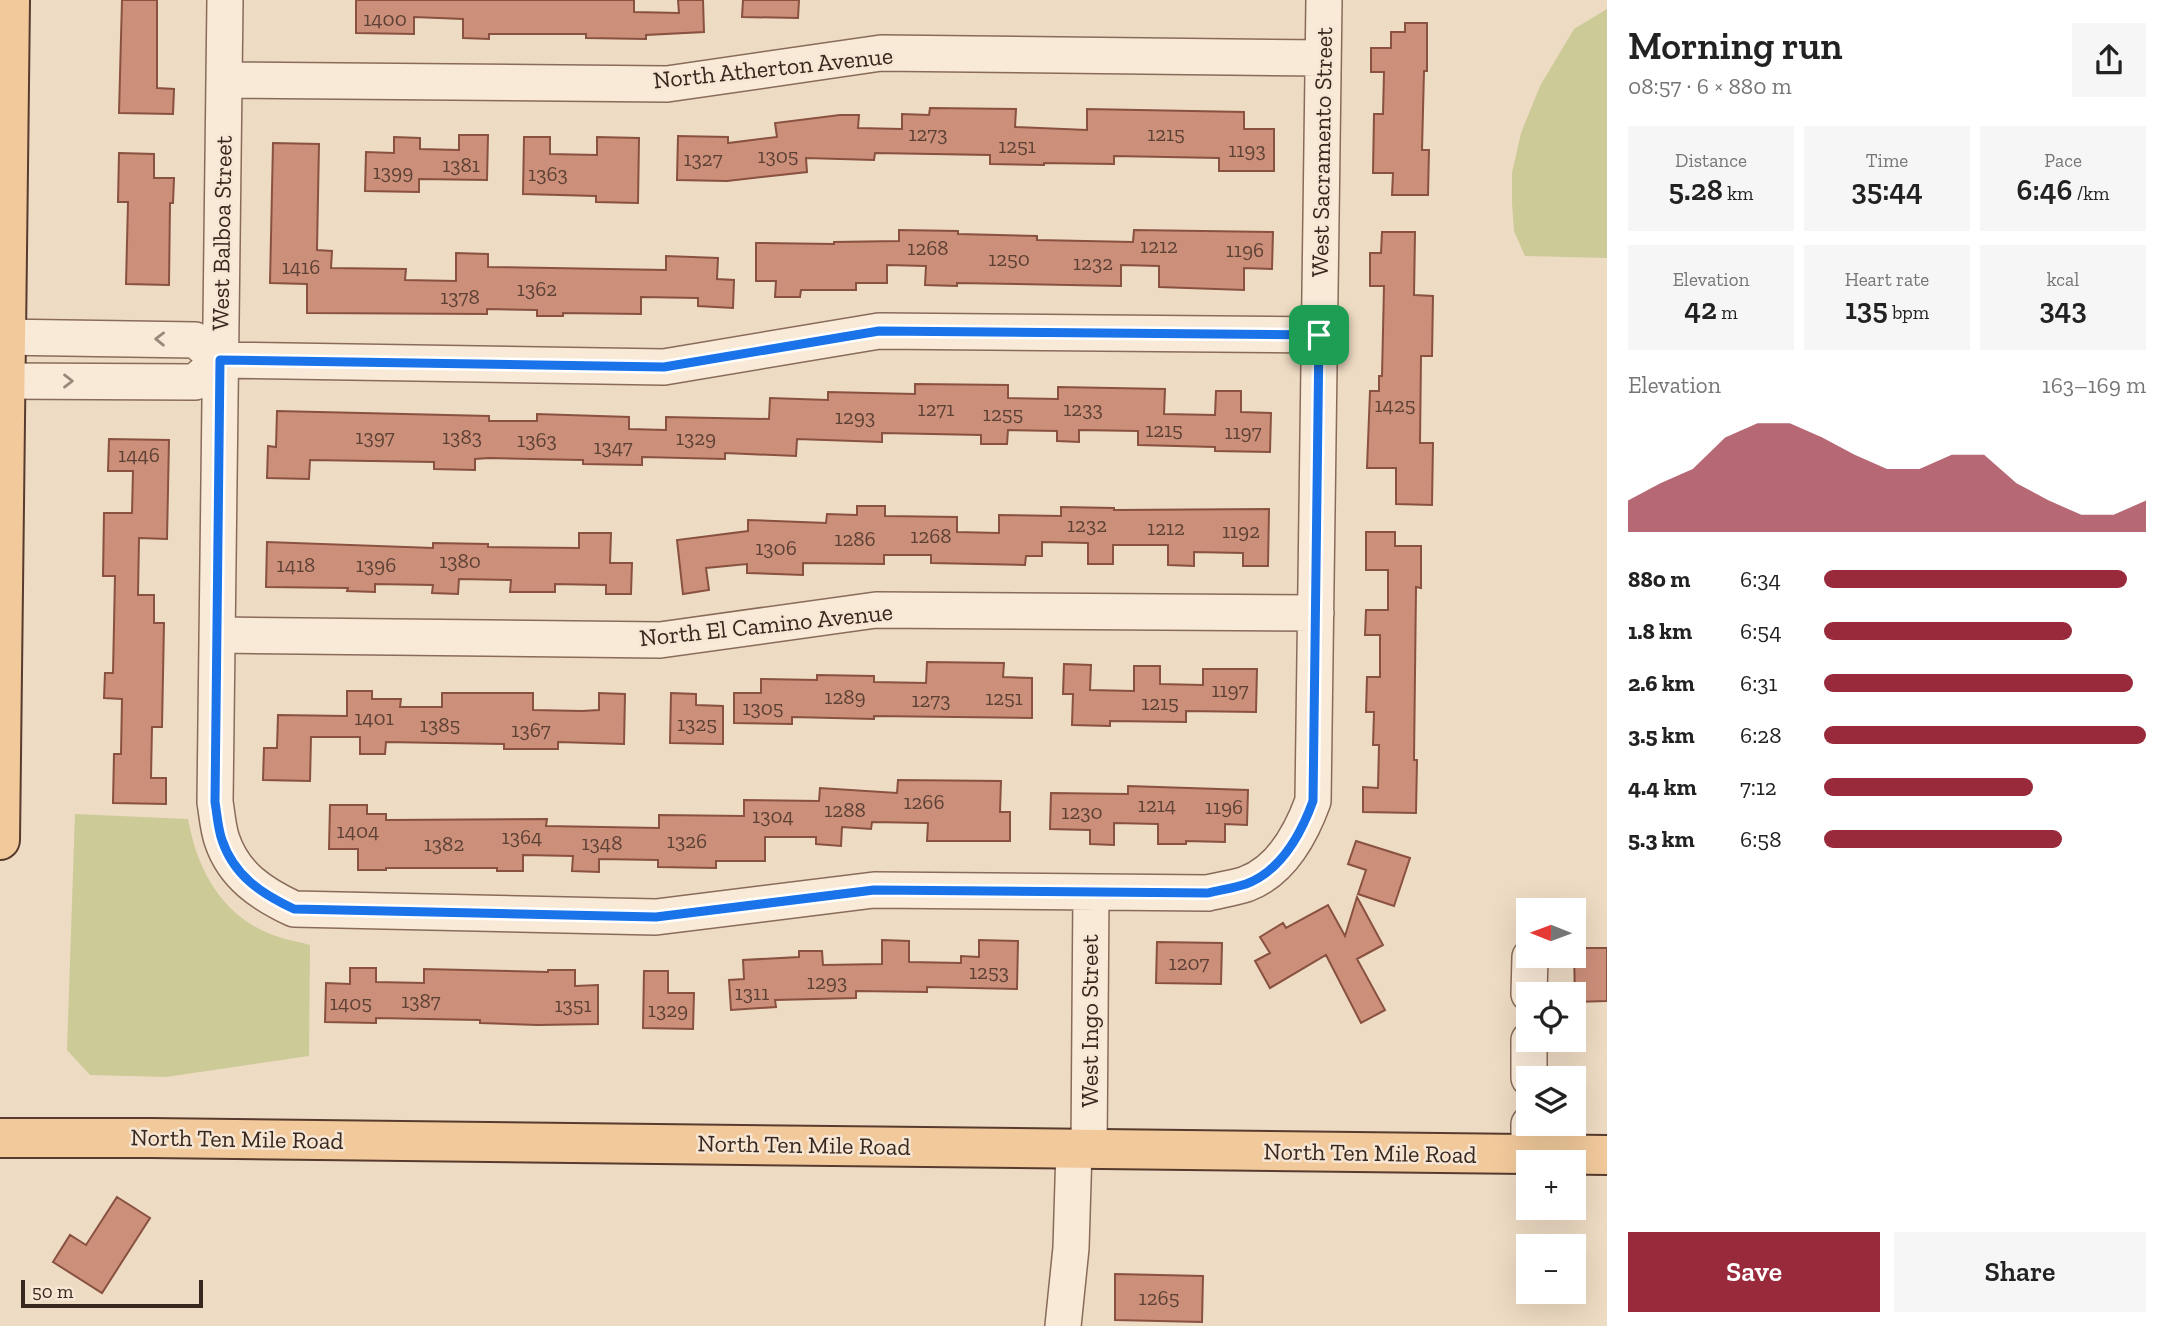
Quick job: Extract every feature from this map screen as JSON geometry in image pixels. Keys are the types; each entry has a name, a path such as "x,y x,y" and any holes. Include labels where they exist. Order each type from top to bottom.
{"main road":[{"path":"0,840 3,337 10,0"},
{"name":"North Ten Mile Road","path":"0,1138 1081,1149 1529,1139 1607,1155"}],"street":[{"name":"West Balboa Street","path":"225,0 215,802 222,840 241,874 265,896 294,909 656,917 874,890 1091,893"},
{"name":"West Sacramento Street","path":"1091,893 1208,893 1247,884 1273,866 1293,845 1313,801 1324,0"},
{"name":"North Atherton Avenue","path":"224,80 667,83 881,53 1323,58"},
{"path":"3,337 195,340 220,360 664,367 879,331 1319,335"},
{"path":"3,381 195,382 220,360"},
{"name":"North El Camino Avenue","path":"217,635 660,640 876,610 1315,613"},
{"name":"West Ingo Street","path":"1063,1326 1081,1149 1091,893"}],"shaded area":[{"path":"1607,9 1607,258 1525,256 1514,231 1512,203 1512,173 1521,133 1540,86 1574,29"},
{"path":"75,814 188,819 205,871 224,901 237,914 268,933 310,945 309,1056 166,1077 90,1075 67,1050"}],"building":[{"path":"122,0 157,0 157,88 174,89 173,114 119,113"},
{"path":"356,0 634,0 634,12 679,13 678,0 703,0 704,32 646,35 646,39 586,38 586,34 489,34 489,39 463,38 463,19 414,17 414,34 356,33"},
{"path":"743,0 799,0 798,18 742,17"},
{"path":"1405,23 1427,23 1422,150 1429,150 1428,195 1392,195 1393,173 1373,173 1374,114 1383,114 1384,72 1371,72 1371,48 1391,48 1391,32 1405,32"},
{"path":"930,108 1016,109 1015,127 1087,130 1087,109 1244,112 1244,129 1274,129 1274,171 1219,171 1219,158 1114,156 1114,164 1044,165 990,164 990,155 875,153 874,160 806,158 807,172 727,181 677,180 678,136 728,137 728,143 777,137 775,123 840,115 859,115 858,128 902,129 902,114 929,115"},
{"path":"459,135 488,135 487,180 419,179 419,192 365,191 366,152 394,153 394,137 420,138 420,149 459,150"},
{"path":"524,137 550,137 550,154 597,155 597,137 639,138 638,203 596,202 596,196 523,194"},
{"path":"273,143 319,144 317,250 332,251 331,268 406,269 405,280 456,281 456,253 488,254 488,267 666,270 666,256 718,258 717,279 734,280 733,308 698,306 698,298 641,297 641,314 563,313 563,316 537,316 537,310 487,309 487,314 307,313 307,284 270,283"},
{"path":"119,153 154,154 154,178 174,178 173,203 170,203 169,285 126,284 128,202 118,202"},
{"path":"899,230 1037,236 1037,240 1133,242 1134,230 1273,232 1272,269 1244,268 1244,290 1159,287 1159,266 1121,265 1121,286 957,283 957,286 925,285 926,266 887,265 887,283 856,283 856,290 801,290 800,297 775,297 776,281 756,281 756,243 899,241"},
{"path":"1382,232 1415,232 1414,295 1433,296 1432,356 1421,356 1420,443 1433,443 1432,505 1396,504 1396,468 1367,468 1370,391 1379,391 1379,376 1382,376 1384,286 1370,286 1370,253 1381,253"},
{"path":"915,384 1008,385 1008,398 1058,399 1058,387 1165,389 1164,414 1215,415 1216,391 1241,391 1241,412 1271,413 1270,452 1138,445 1138,431 1079,430 1079,442 1057,441 1057,431 1008,430 1007,444 981,444 981,435 882,433 882,442 797,439 796,456 725,453 725,459 642,457 642,465 583,464 583,460 489,458 475,459 475,470 434,469 434,462 310,460 309,479 267,478 268,446 276,447 277,411 489,416 489,421 537,421 537,414 629,417 629,429 666,430 666,417 769,419 770,398 828,400 828,392 915,394"},
{"path":"109,439 169,440 167,539 139,538 138,595 154,595 154,623 164,623 162,727 152,727 151,778 166,778 166,804 113,803 114,754 121,754 122,699 104,698 105,673 113,673 115,576 103,576 104,513 132,513 133,471 108,471"},
{"path":"857,506 885,506 885,516 957,517 957,532 999,533 999,515 1061,516 1061,507 1114,510 1269,509 1268,566 1243,566 1243,553 1194,552 1194,566 1168,565 1168,545 1113,545 1113,564 1088,564 1088,543 1042,542 1042,556 1026,556 1025,565 931,563 931,555 884,555 884,564 803,563 803,575 747,573 747,564 706,568 709,590 683,594 677,540 748,531 748,520 826,523 827,514 857,515"},
{"path":"1366,532 1395,532 1395,546 1421,546 1421,588 1416,587 1416,813 1363,812 1363,787 1378,788 1379,745 1373,745 1374,712 1366,712 1367,677 1380,677 1380,635 1365,635 1366,610 1388,610 1388,570 1366,570"},
{"path":"579,533 611,533 610,563 632,563 631,594 606,594 606,585 555,584 555,592 510,592 511,580 459,579 458,594 432,593 433,585 375,584 375,592 347,591 348,588 266,587 267,542 433,548 433,543 488,544 488,547 579,548"},
{"path":"927,662 1004,663 1003,677 1032,678 1032,718 792,717 792,724 734,723 734,693 761,693 761,679 817,680 817,675 874,676 874,682 926,683"},
{"path":"1064,664 1091,665 1090,690 1134,691 1134,666 1160,666 1160,684 1203,685 1203,669 1257,669 1256,712 1186,711 1186,722 1110,721 1110,726 1072,725 1073,694 1063,694"},
{"path":"347,691 372,691 372,699 401,699 400,707 442,707 442,693 533,693 533,710 582,711 599,710 599,693 625,694 624,744 558,742 558,749 504,749 504,744 386,742 385,754 360,754 360,737 311,737 310,781 263,780 264,748 277,748 278,715 347,716"},
{"path":"671,693 696,694 696,705 723,706 723,744 670,743"},
{"path":"898,780 1001,781 1000,812 1010,812 1010,841 927,841 928,823 872,822 871,829 842,827 841,846 816,844 816,837 765,837 765,861 716,861 716,868 658,867 658,860 599,859 599,872 572,871 573,856 523,855 523,871 497,871 497,868 358,870 358,849 329,849 330,805 367,805 367,814 386,814 386,820 547,819 546,826 659,828 659,815 744,816 744,800 819,801 820,788 897,793"},
{"path":"1128,786 1248,790 1247,825 1225,824 1225,842 1186,841 1186,844 1158,844 1158,824 1114,823 1114,845 1090,844 1090,830 1050,829 1051,793 1128,794"},
{"path":"1356,841 1410,858 1394,906 1358,894 1366,870 1348,864"},
{"path":"1357,897 1383,945 1357,959 1385,1010 1361,1023 1326,955 1270,988 1255,961 1270,953 1260,937 1283,923 1286,928 1328,905 1345,936"},
{"path":"882,940 909,941 909,962 961,963 961,956 979,957 979,940 1018,941 1017,989 927,987 927,992 856,991 856,998 775,1000 776,1007 731,1010 729,980 744,979 743,960 799,957 799,951 822,951 823,965 882,964"},
{"path":"1157,942 1222,943 1221,984 1156,983"},
{"path":"1586,948 1607,948 1607,1001 1586,1002 1586,982 1575,982 1574,968 1586,968"},
{"path":"350,968 376,968 376,982 424,983 424,969 548,972 575,970 575,986 598,985 598,1024 538,1025 480,1023 480,1020 376,1018 376,1023 325,1022 326,983 350,984"},
{"path":"644,971 668,971 668,993 694,993 693,1029 643,1028"},
{"path":"117,1197 150,1218 102,1293 53,1262 70,1235 86,1245"},
{"path":"1115,1274 1203,1276 1202,1322 1115,1320"}],"route":[{"path":"879,331 1319,335 1313,801 1293,845 1273,866 1247,884 1208,893 874,890 656,917 294,909 265,896 241,874 222,840 215,802 220,360 664,367 879,331"}]}
